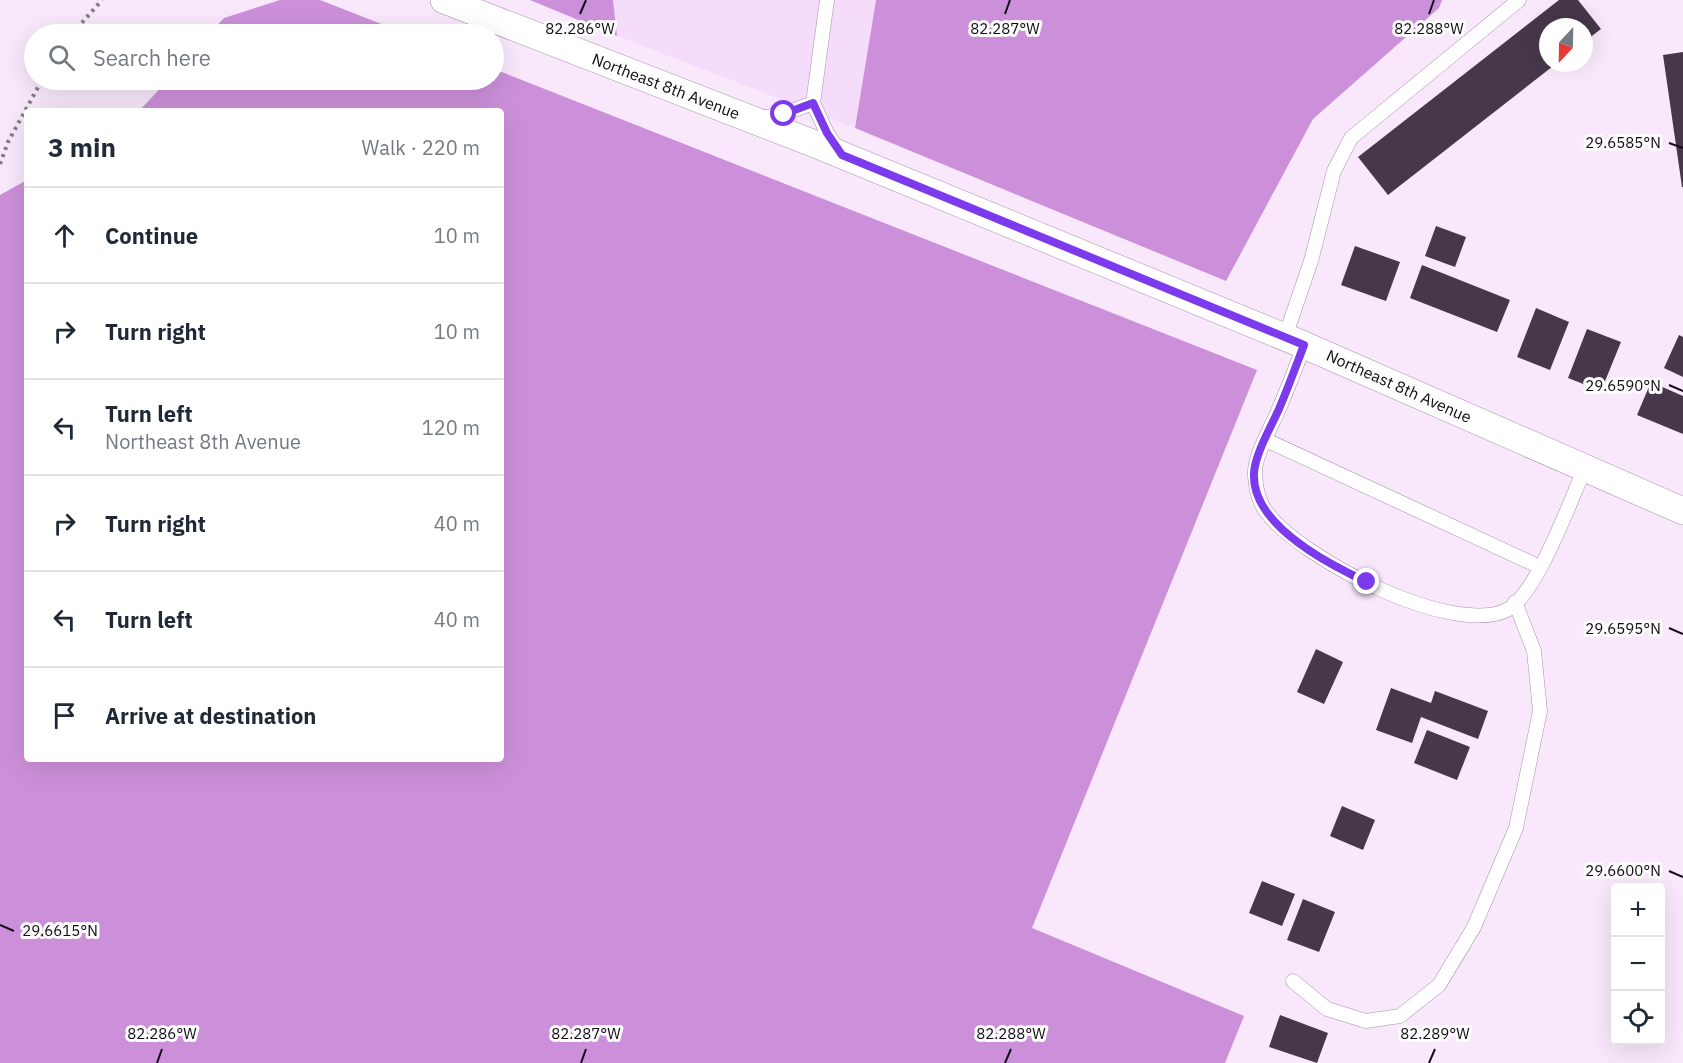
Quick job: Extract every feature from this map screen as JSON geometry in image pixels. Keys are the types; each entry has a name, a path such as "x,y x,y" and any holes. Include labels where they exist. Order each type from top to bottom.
{"street":[{"name":"Northeast 8th Avenue","path":"444,0 842,155 1295,341 1683,511"}],"lane":[{"path":"827,0 813,103 827,133 842,155"},
{"path":"1519,0 1351,138 1334,171 1311,261 1295,341 1254,473 1258,495 1267,513 1309,550 1334,567 1407,599 1440,610 1467,615 1490,615 1509,609 1526,591 1540,567 1585,468"},
{"path":"752,120 784,114 813,103"},
{"path":"1266,440 1540,567"},
{"path":"1293,981 1327,1009 1366,1021 1400,1016 1439,985 1474,927 1516,828 1540,711 1534,651 1515,602"}],"path":[{"path":"81,24 102,0"},
{"path":"27,108 37,90"},
{"path":"0,164 8,142 24,113"}],"shaded area":[{"path":"280,0 320,0 381,24 218,24 224,18"},
{"path":"530,0 613,0 617,36"},
{"path":"613,0 876,0 855,128 617,36"},
{"path":"876,0 1442,0 1439,8 1313,119 1226,281 855,128"},
{"path":"504,73 1257,370 1032,928 1244,1016 1225,1063 0,1063 0,195 24,182 24,762 504,762 504,108 142,108 159,90 504,90"}],"building":[{"path":"1559,0 1578,0 1592,18 1539,18 1539,72 1545,72 1388,195 1358,157"},
{"path":"1593,19 1601,29 1593,35"},
{"path":"1683,52 1683,187 1682,187 1663,55"},
{"path":"1436,226 1466,237 1455,267 1425,256"},
{"path":"1355,246 1400,262 1386,301 1341,285"},
{"path":"1422,265 1510,300 1497,332 1410,298"},
{"path":"1536,308 1569,322 1550,370 1517,357"},
{"path":"1587,329 1621,342 1601,391 1568,378"},
{"path":"1679,335 1683,337 1683,377 1664,368"},
{"path":"1651,382 1683,396 1683,434 1637,415"},
{"path":"1316,649 1343,662 1324,704 1297,692"},
{"path":"1391,688 1431,703 1435,691 1488,711 1478,739 1421,717 1412,743 1376,730"},
{"path":"1427,730 1470,747 1457,780 1414,763"},
{"path":"1342,806 1375,820 1363,850 1330,836"},
{"path":"1262,881 1295,894 1282,926 1249,913"},
{"path":"1303,899 1335,912 1319,952 1287,940"},
{"path":"1280,1015 1328,1033 1317,1063 1269,1047"}],"route":[{"path":"784,114 813,103 827,133 842,155 1304,345 1260,452 1254,473 1258,495 1267,513 1309,550 1334,567 1367,582"}]}
